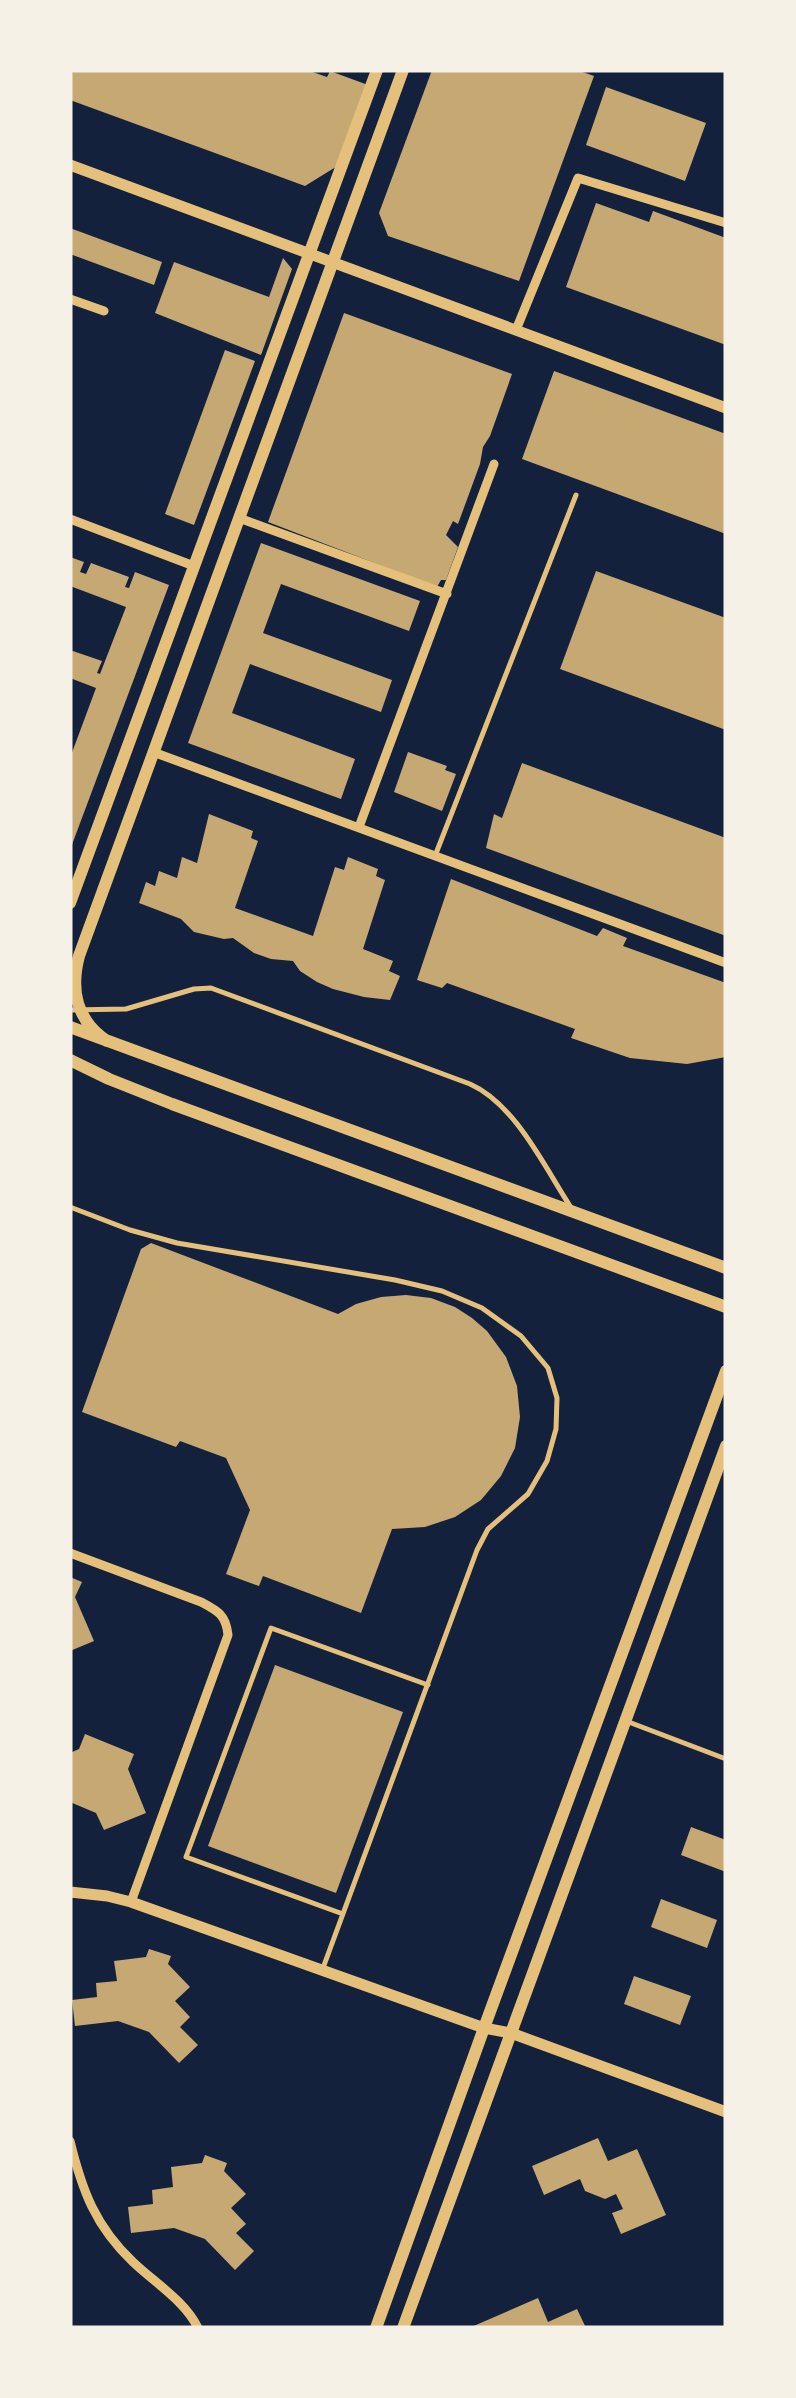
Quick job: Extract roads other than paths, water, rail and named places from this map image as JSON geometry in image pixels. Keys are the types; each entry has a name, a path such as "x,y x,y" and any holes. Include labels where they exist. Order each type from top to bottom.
{"main road":[{"path":"70,903 76,866 194,566 377,70"},
{"path":"107,1042 75,1010 74,980 79,956 403,70"},
{"path":"70,1027 726,1268"},
{"path":"70,1060 155,1098 726,1307"},
{"path":"376,2328 726,1371"},
{"path":"402,2328 726,1446"}],"street":[{"path":"70,165 726,408"},
{"path":"516,330 578,178 726,223"},
{"path":"70,298 104,312"},
{"path":"359,828 494,464"},
{"path":"239,518 446,594"},
{"path":"70,519 194,566"},
{"path":"154,752 726,962"},
{"path":"70,1553 201,1602 218,1611 227,1622 228,1635 132,1902"},
{"path":"70,1892 132,1902 726,2112"},
{"path":"70,2140 80,2184 97,2219 129,2258 191,2314 198,2328"}],"lane":[{"path":"435,856 576,494"},
{"path":"75,1010 126,1009 194,989 211,988 470,1084 491,1095 510,1114 574,1213"},
{"path":"70,1207 177,1243 442,1291 482,1308 521,1336 548,1368 557,1398 556,1429 547,1462 528,1494 488,1529 477,1550 322,1970"},
{"path":"343,1914 186,1856 271,1628 428,1685"},
{"path":"625,1721 726,1759"}]}
